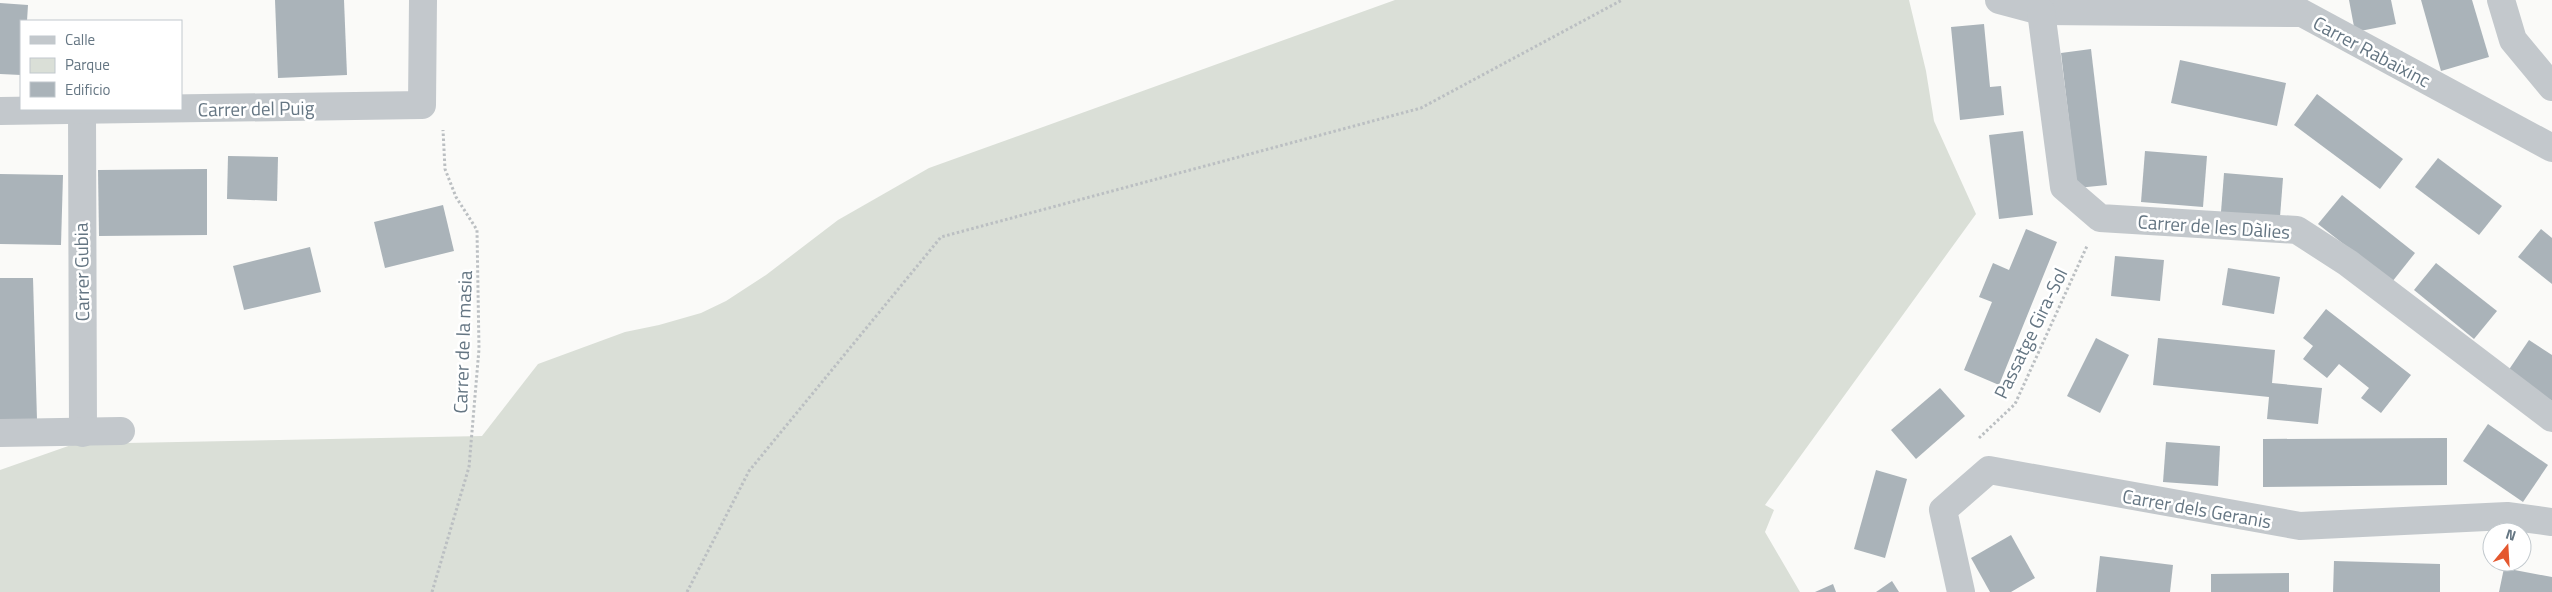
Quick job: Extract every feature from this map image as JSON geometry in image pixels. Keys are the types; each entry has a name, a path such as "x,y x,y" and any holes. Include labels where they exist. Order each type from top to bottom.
{"street":[{"path":"422,105 423,0"},
{"name":"Carrer Rabaixinc","path":"1999,0 2041,11 2302,13 2552,148"},
{"path":"2501,0 2513,40 2552,87"},
{"path":"2041,11 2064,187 2100,218"},
{"name":"Carrer del Puig","path":"182,109 422,105"},
{"name":"Carrer del Puig","path":"0,111 82,110"},
{"name":"Carrer Gubia","path":"82,110 83,433"},
{"name":"Carrer de les Dàlies","path":"2100,218 2297,230 2348,263 2552,418"},
{"path":"0,433 121,431"},
{"name":"Carrer dels Geranis","path":"1961,592 1943,510 1989,470 2300,526 2507,516 2552,522"}],"path":[{"path":"687,592 749,471 942,237 1421,108 1622,0"},
{"name":"Carrer de la masia","path":"422,105 442,119 445,169 456,197 478,230 478,381 469,466 432,592"},
{"name":"Passatge Gira-Sol","path":"1978,480 1974,443 2015,404 2100,218"}],"green space":[{"path":"1395,0 1909,0 1926,71 1934,121 1976,214 1765,505 1774,510 1765,532 1800,592 0,592 0,470 74,444 482,436 538,364 625,332 701,313 726,301 766,275 838,220 929,168"}],"building":[{"path":"275,0 344,0 347,75 278,78"},
{"path":"2349,0 2391,0 2396,24 2355,32"},
{"path":"2421,0 2472,0 2489,57 2441,71"},
{"path":"0,3 28,5 27,20 20,20 20,75 0,74"},
{"path":"1984,24 1990,87 2001,86 2004,115 1960,120 1951,27"},
{"path":"2091,49 2107,185 2077,188 2061,53"},
{"path":"2180,60 2286,83 2277,126 2171,103"},
{"path":"2317,94 2403,159 2380,189 2294,125"},
{"path":"2023,131 2033,215 1999,219 1989,135"},
{"path":"2145,151 2207,156 2203,207 2141,202"},
{"path":"228,156 278,157 277,201 227,199"},
{"path":"2438,158 2502,206 2479,235 2415,187"},
{"path":"207,169 207,235 99,236 98,170"},
{"path":"2224,173 2283,178 2280,217 2221,212"},
{"path":"0,174 63,175 61,245 0,244"},
{"path":"2342,195 2415,253 2392,282 2318,224"},
{"path":"443,205 454,251 385,268 374,222"},
{"path":"2026,229 2057,242 1999,385 1964,370 1992,302 1979,297 1993,263 2009,270"},
{"path":"2541,229 2552,238 2552,284 2518,257"},
{"path":"310,247 321,292 244,310 233,266"},
{"path":"2115,256 2164,260 2160,301 2111,296"},
{"path":"2436,263 2497,311 2474,339 2414,290"},
{"path":"2228,268 2280,277 2274,314 2222,305"},
{"path":"0,278 33,278 37,420 0,421"},
{"path":"2326,309 2411,375 2381,413 2361,398 2369,388 2339,364 2327,378 2303,359 2313,346 2303,338"},
{"path":"2096,338 2129,355 2100,413 2067,396"},
{"path":"2158,338 2275,350 2272,383 2322,388 2318,424 2267,419 2269,397 2153,385"},
{"path":"2529,340 2552,355 2552,401 2508,371"},
{"path":"1940,388 1965,416 1916,459 1891,430"},
{"path":"2488,424 2548,465 2523,502 2463,461"},
{"path":"2447,438 2447,485 2263,487 2263,439"},
{"path":"2166,442 2220,446 2218,486 2163,482"},
{"path":"1876,470 1907,479 1885,558 1854,549"},
{"path":"2011,535 2035,578 2011,592 1990,592 1971,558"},
{"path":"2100,556 2173,565 2170,592 2096,592"},
{"path":"2334,561 2440,564 2440,592 2333,592"},
{"path":"2503,572 2525,572 2552,577 2552,592 2499,592"},
{"path":"2289,573 2289,592 2211,592 2211,574"},
{"path":"1892,581 1899,592 1876,592"},
{"path":"1833,584 1836,592 1815,592"}]}
